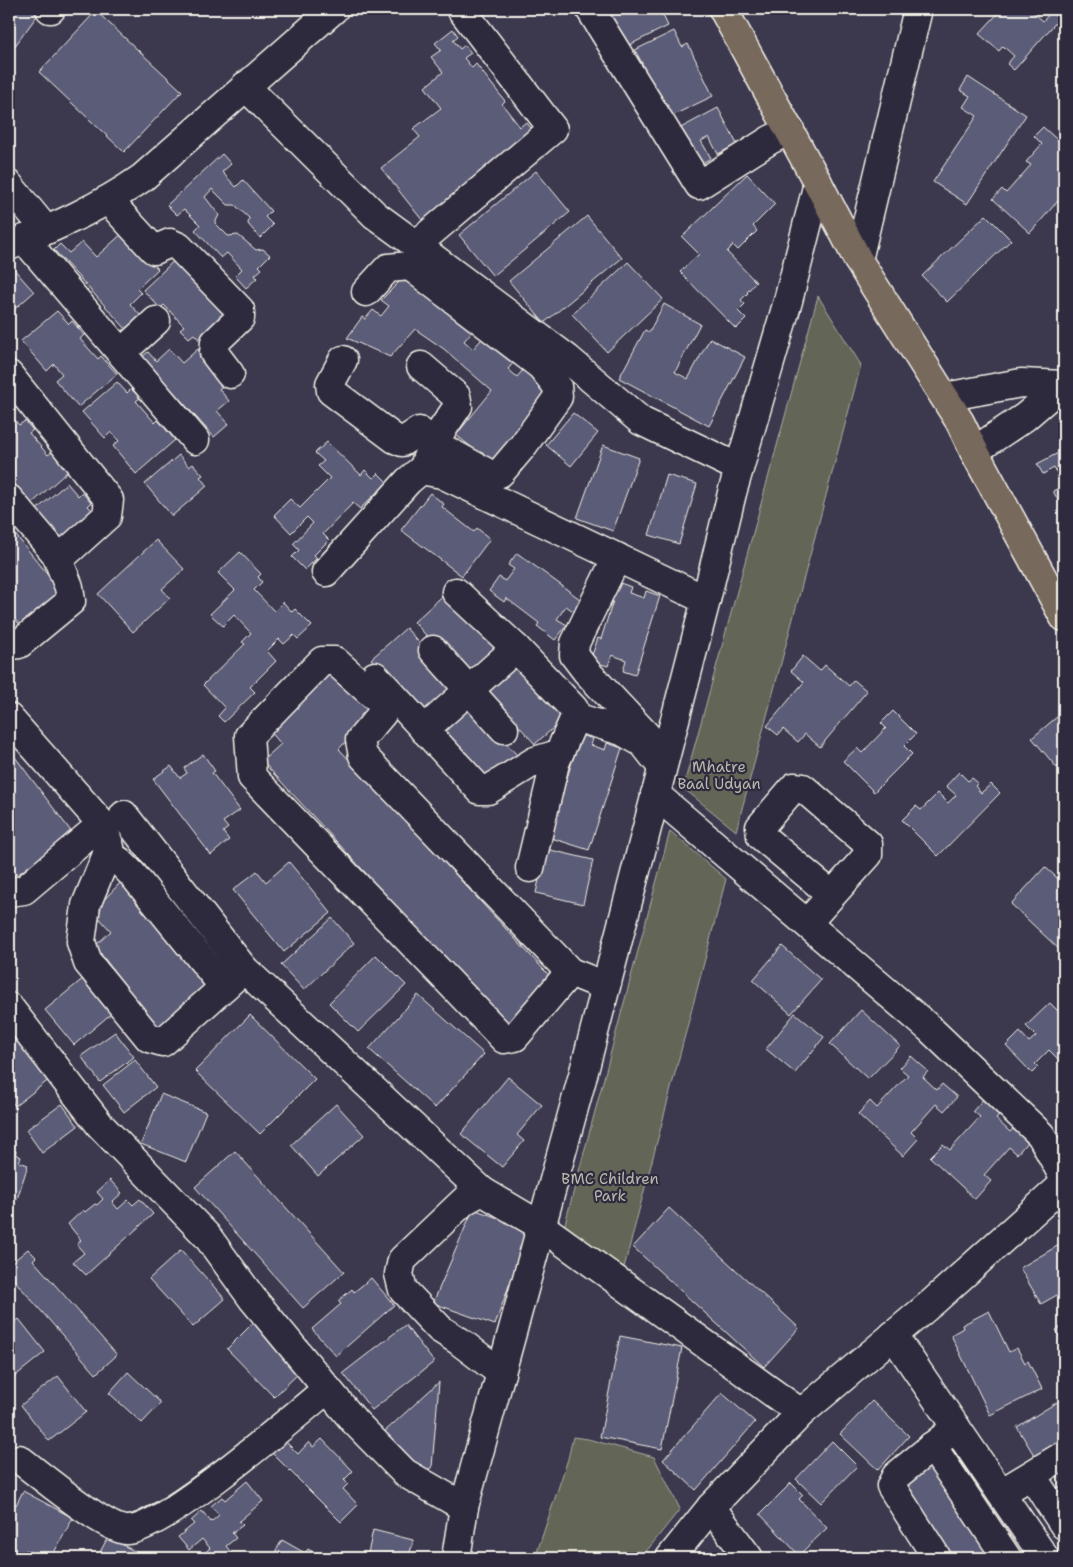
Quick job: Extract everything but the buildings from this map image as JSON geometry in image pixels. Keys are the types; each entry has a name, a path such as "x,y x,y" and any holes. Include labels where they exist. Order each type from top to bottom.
{"main road":[{"path":"723,9 790,130 858,260 960,422 1064,616"}],"street":[{"path":"26,238 108,200 142,178 334,9"},
{"path":"416,245 553,129 460,9"},
{"path":"590,9 699,185 770,140 790,130"},
{"path":"858,260 918,9"},
{"path":"245,86 375,215 568,359 641,421 739,468"},
{"path":"456,1558 464,1507 605,986 739,468 788,301 818,183"},
{"path":"9,185 26,238 195,440"},
{"path":"108,200 154,250 170,243 179,246 240,310 240,318 215,342 214,353 230,374"},
{"path":"344,360 330,384 331,391 395,440 402,442 419,432 433,443 493,476 500,473 522,447 558,397 557,386 541,366 410,266 388,268 366,292"},
{"path":"122,353 156,321"},
{"path":"326,572 408,481 421,470 433,443 458,406 456,396 421,366"},
{"path":"9,375 109,500 107,516 68,552 56,554"},
{"path":"945,397 1021,383 1062,386"},
{"path":"974,451 1025,417 1062,386"},
{"path":"421,470 442,474 706,600"},
{"path":"9,499 56,554 69,587 71,601 19,644 11,645 9,643"},
{"path":"617,557 575,643 574,655 664,761"},
{"path":"456,592 516,648 574,709 575,717 555,762 530,868"},
{"path":"424,730 516,648"},
{"path":"433,650 504,729"},
{"path":"570,972 515,1037 504,1039 252,777 249,736 322,661 334,661 381,702 382,714 360,740 362,756 570,972 605,986"},
{"path":"370,671 480,790 488,790 535,761 558,754"},
{"path":"575,717 622,731 643,743 664,761"},
{"path":"9,718 113,819 244,969 482,1191 541,1226 801,1413"},
{"path":"655,794 929,1028 1041,1135 1064,1178"},
{"path":"113,819 110,847 86,905 81,942 88,964 149,1038 162,1042 244,969"},
{"path":"9,892 24,890 113,819"},
{"path":"107,854 119,861 133,875 224,987"},
{"path":"807,924 832,895"},
{"path":"9,1006 100,1125 207,1236 252,1298 354,1421 405,1474 464,1507"},
{"path":"670,1558 711,1507 801,1413 934,1301 1064,1184"},
{"path":"482,1191 464,1201 402,1260 399,1274 403,1290 440,1329 501,1373"},
{"path":"893,1334 1045,1558"},
{"path":"12,1457 104,1522 127,1530 147,1524 180,1505 265,1441 327,1388"},
{"path":"937,1558 891,1486 896,1476 956,1427"},
{"path":"932,1446 1007,1558"},
{"path":"1005,1499 1064,1455"},
{"path":"1005,1499 1039,1487 1064,1472"},
{"path":"1039,1487 1064,1525"},
{"path":"711,1507 749,1558"},
{"path":"1052,1558 1064,1551"}],"green space":[{"name":"Mhatre Baal Udyan","path":"818,296 861,365 736,831 683,788"},
{"name":"BMC Children Park","path":"670,831 726,879 621,1279 563,1231"},
{"path":"573,1437 588,1439 654,1457 680,1509 641,1558 535,1558 568,1459"}]}
